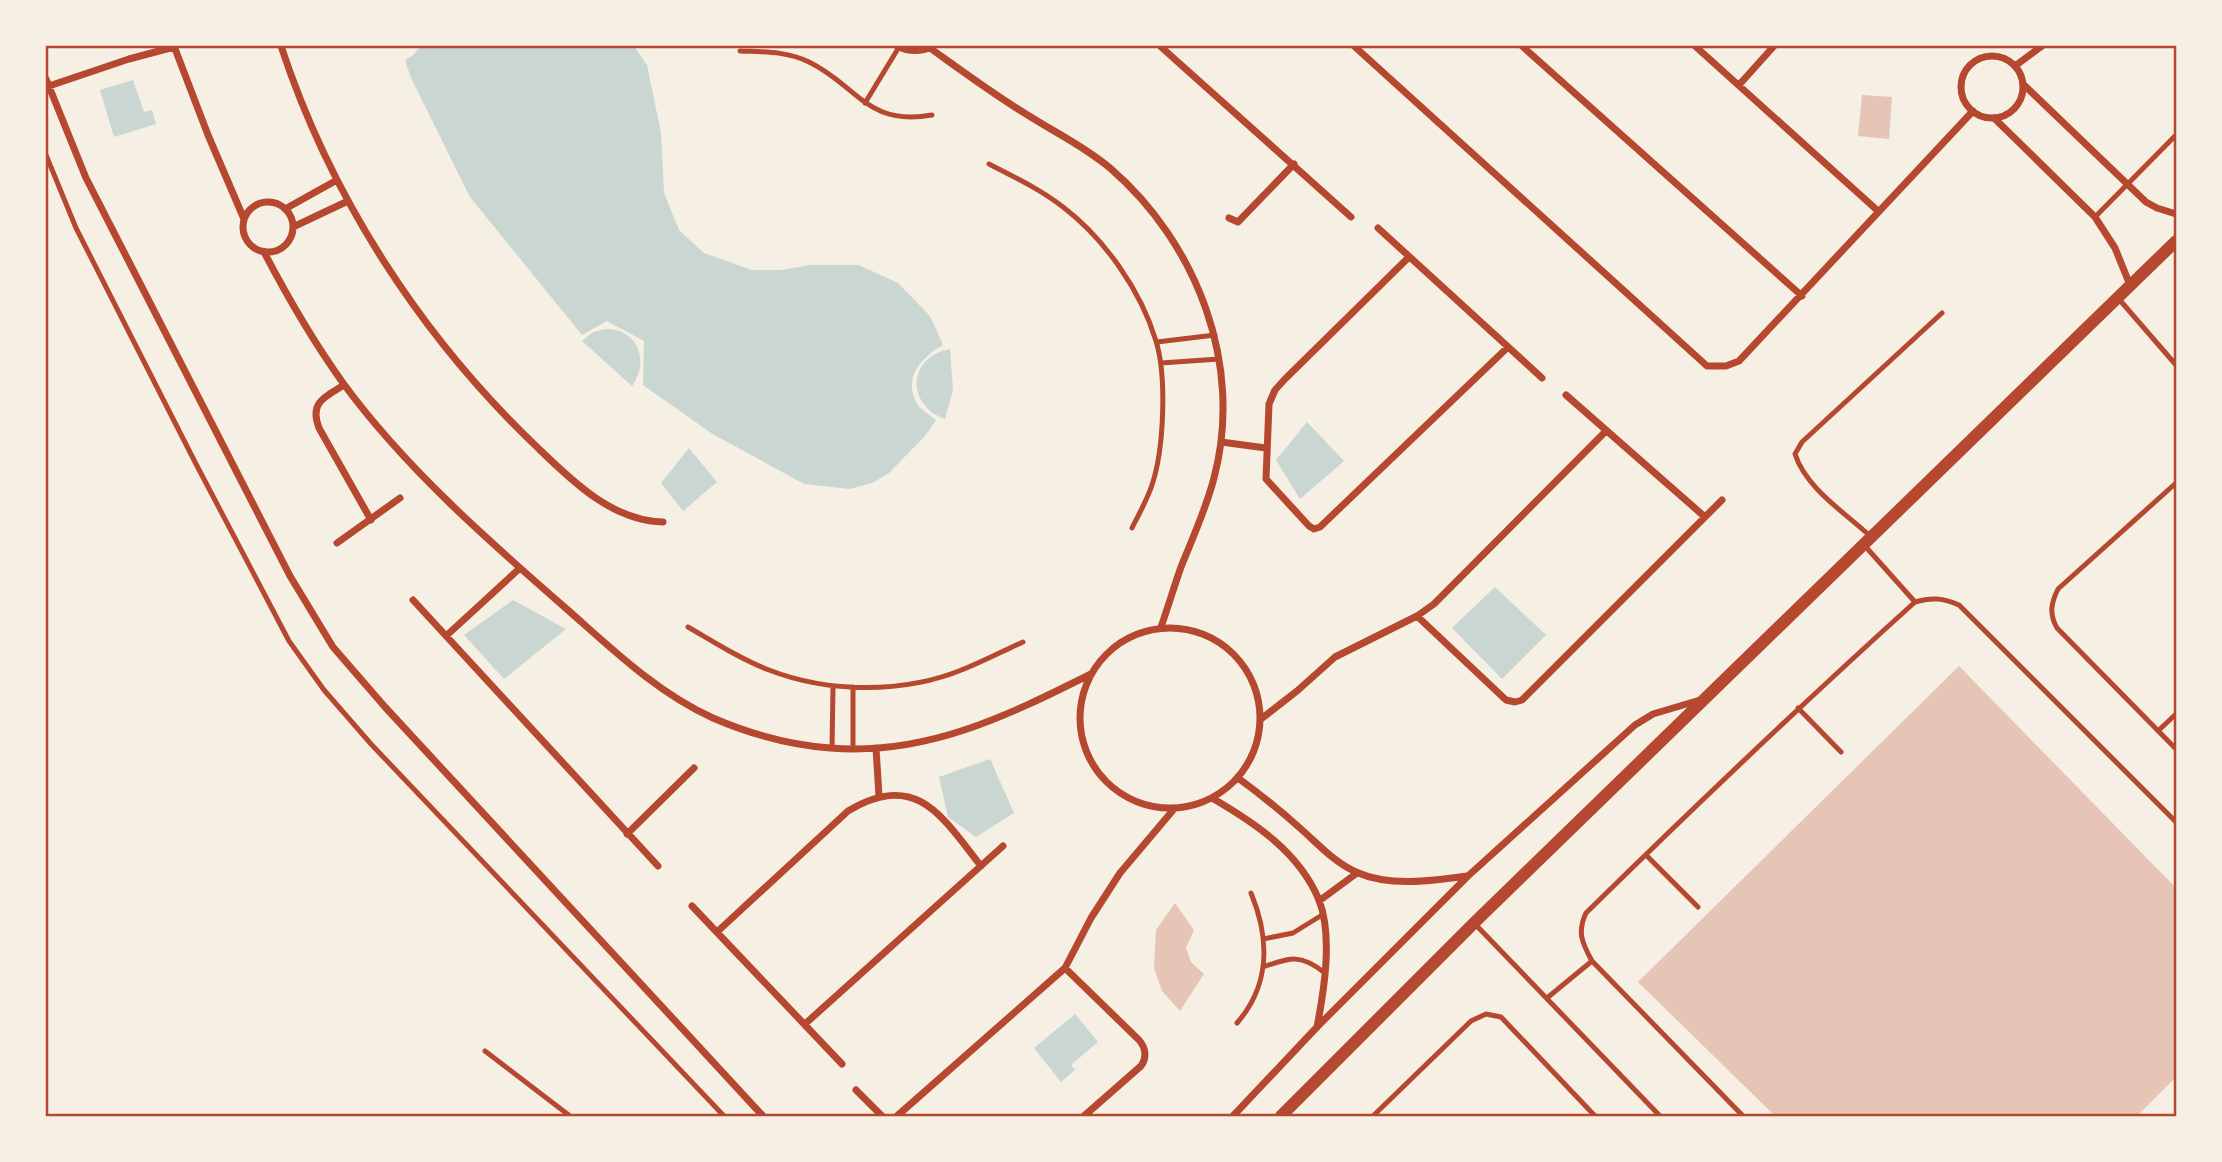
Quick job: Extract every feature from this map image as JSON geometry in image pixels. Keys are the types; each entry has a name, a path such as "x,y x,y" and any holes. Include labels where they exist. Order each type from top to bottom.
{"street":[{"path":"244,219 254,206 262,203 278,204 291,217 293,227 288,243 273,252 264,252 249,244 245,236 244,219 174,46 46,85 92,191 290,576 333,647 385,707 763,1116"},
{"path":"281,46 297,93 348,201 386,265 455,360 509,421 593,495 625,516 645,522 663,522"},
{"path":"898,46 920,51 932,47 990,91 1077,143 1110,168 1139,196 1166,230 1200,291 1215,335 1219,359 1223,413 1221,442 1205,509 1161,627"},
{"path":"1160,46 1351,217"},
{"path":"1354,46 1707,366 1726,366 1739,362 1973,111"},
{"path":"1522,46 1802,296"},
{"path":"1695,46 1878,211"},
{"path":"1739,85 1774,46"},
{"path":"2015,66 2042,46"},
{"path":"2023,85 2018,104 2012,111 1994,118 1973,111 1962,94 1964,74 1970,65 1988,56 1998,56 2015,66 2023,85 2146,202 2176,214"},
{"path":"1994,118 2095,217 2115,248 2130,285"},
{"path":"1229,218 1238,222 1294,164"},
{"path":"285,209 337,180"},
{"path":"293,227 348,201"},
{"path":"1378,228 1542,378"},
{"path":"1281,1116 1704,699 1869,542 2176,241"},
{"path":"264,252 297,315 344,385 440,494 520,568 635,667 665,690 712,718 791,744 876,748 953,735 1015,712 1091,674"},
{"path":"1409,257 1275,390 1269,404 1266,479 1309,526 1317,528 1507,348"},
{"path":"344,385 323,399 315,416 319,428 371,520"},
{"path":"1566,395 1705,517"},
{"path":"1261,719 1335,657 1417,616 1434,604 1606,431"},
{"path":"1221,442 1266,448"},
{"path":"337,543 400,498"},
{"path":"1417,616 1506,700 1517,702 1722,500"},
{"path":"446,636 520,568"},
{"path":"413,600 658,866"},
{"path":"1161,627 1191,629 1219,641 1242,662 1256,689 1261,719 1255,751 1238,778 1212,799 1194,806 1174,809 1147,806 1122,795 1102,777 1087,754 1080,727 1081,700 1091,674 1108,651 1133,635 1161,627"},
{"path":"1233,1116 1317,1027 1468,876 1635,725 1653,714 1704,699"},
{"path":"876,748 879,796"},
{"path":"627,834 694,768"},
{"path":"1238,778 1332,856 1357,873 1413,881 1468,876"},
{"path":"717,932 848,811 879,796 916,798 945,820 981,866"},
{"path":"1212,799 1248,819 1277,842 1298,867 1319,901 1326,947 1317,1027"},
{"path":"897,1116 1065,968 1091,918 1120,873 1174,809"},
{"path":"805,1024 1003,846"},
{"path":"1319,901 1357,873"},
{"path":"692,906 842,1064"},
{"path":"1065,968 1145,1049 1141,1066 1084,1116"},
{"path":"856,1090 882,1116"}],"lane":[{"path":"865,103 898,46"},
{"path":"740,51 770,52 800,58 825,71 883,114 894,117 932,116"},
{"path":"2095,217 2176,135"},
{"path":"46,155 76,228 196,464 296,651 324,690 371,744 724,1116"},
{"path":"989,164 1040,191 1083,224 1125,276 1142,306 1157,342 1161,363 1160,446 1153,482 1132,528"},
{"path":"2118,298 2176,365"},
{"path":"1915,602 1869,542 1800,468 1795,454 1802,442 1942,313"},
{"path":"1157,342 1215,335"},
{"path":"1161,363 1219,359"},
{"path":"2176,483 2058,589 2052,601 2051,612 2057,628 2176,749"},
{"path":"1743,1116 1591,961 1580,935 1581,925 1586,913 1798,708 1915,602 1928,598 1945,599 1959,605 2176,822"},
{"path":"688,627 767,670 834,688 892,686 934,678 962,670 1023,642"},
{"path":"853,687 853,749"},
{"path":"832,748 834,688"},
{"path":"1798,708 1841,752"},
{"path":"2158,731 2176,714"},
{"path":"1646,855 1698,907"},
{"path":"1237,1023 1255,998 1263,967 1263,939 1259,915 1251,894"},
{"path":"1263,939 1293,933 1322,915"},
{"path":"1475,923 1660,1116"},
{"path":"1263,967 1282,960 1299,958 1310,961 1325,973"},
{"path":"1547,998 1591,961"},
{"path":"1373,1116 1471,1021 1486,1014 1501,1017 1595,1116"},
{"path":"485,1051 570,1116"}],"shaded area":[{"path":"421,46 634,46 647,65 661,133 664,193 679,230 704,253 752,270 782,270 810,265 859,265 898,283 930,316 943,345 921,362 912,386 918,405 936,420 925,436 888,474 872,483 850,489 804,484 711,433 643,385 644,341 607,321 582,335 470,197 411,78 405,60"},
{"path":"133,80 144,112 152,110 156,124 114,137 100,90"},
{"path":"606,329 626,334 638,348 640,367 632,386 582,341 593,332"},
{"path":"950,349 953,390 945,419 923,403 917,381 919,371 926,361"},
{"path":"1307,422 1344,461 1300,499 1276,460"},
{"path":"689,448 717,482 683,511 661,483"},
{"path":"1495,587 1546,635 1502,679 1452,628"},
{"path":"513,600 566,629 504,679 464,635"},
{"path":"990,759 1014,813 976,837 948,817 939,777"},
{"path":"1075,1014 1098,1042 1071,1065 1075,1070 1061,1082 1034,1048"}],"building":[{"path":"1862,95 1892,97 1889,139 1858,136"},
{"path":"1959,666 2176,888 2176,1077 2137,1116 1775,1116 1638,982"},
{"path":"1175,903 1194,930 1186,948 1191,962 1204,974 1180,1011 1162,991 1154,968 1156,930"}]}
